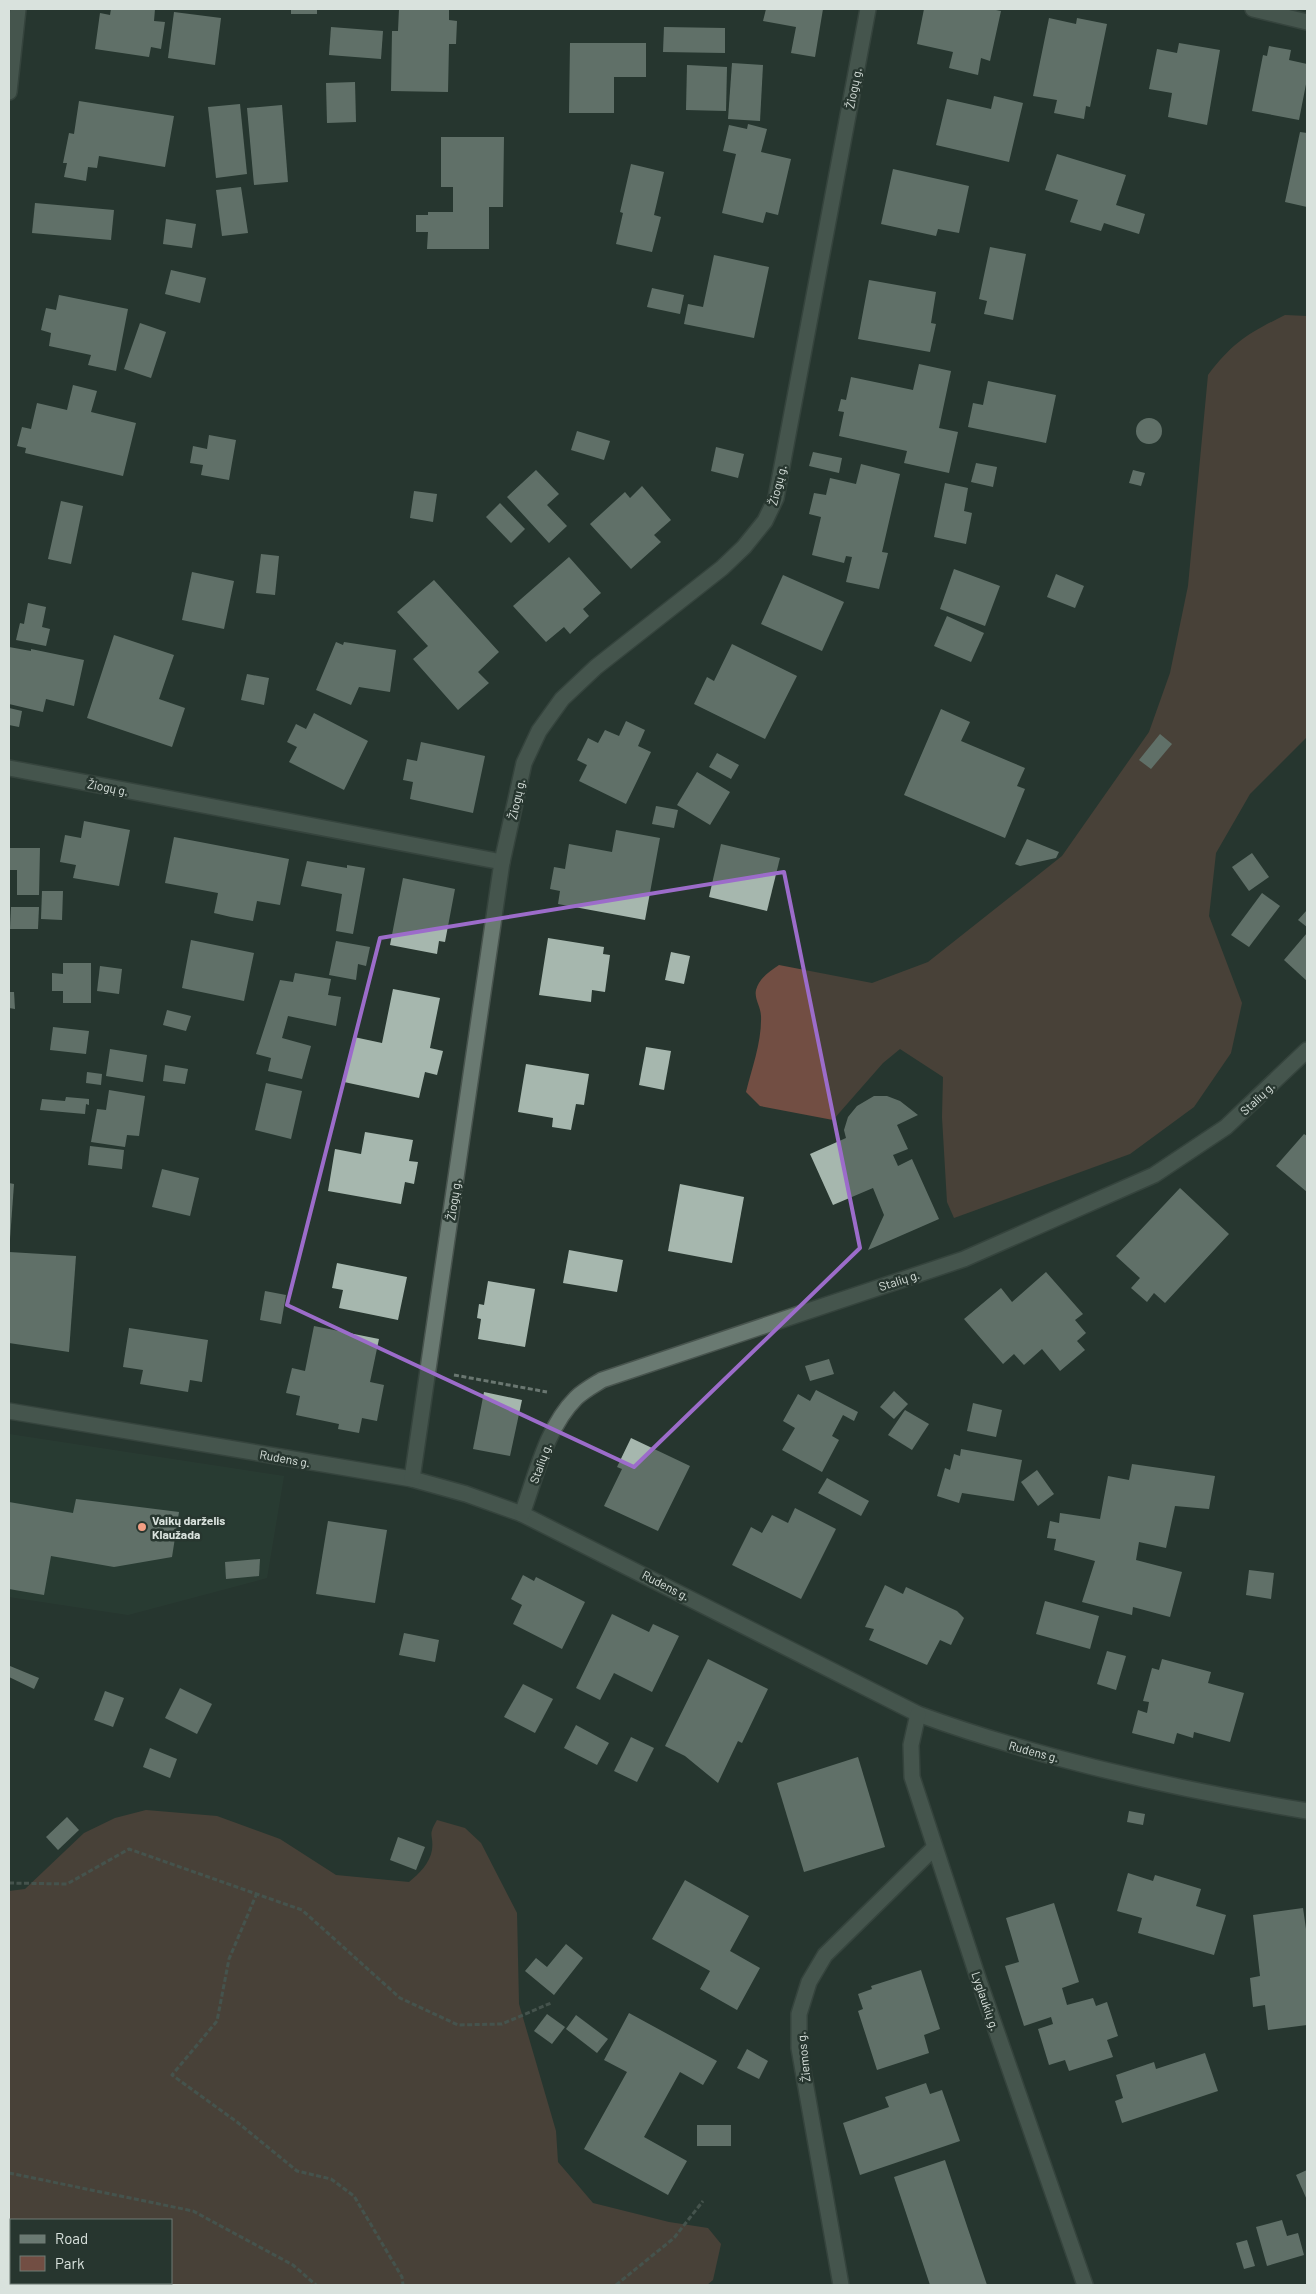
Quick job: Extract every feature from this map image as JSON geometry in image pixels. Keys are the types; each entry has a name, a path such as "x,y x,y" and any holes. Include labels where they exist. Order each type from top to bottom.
{"street":[{"path":"9,92 18,9"},
{"name":"Žiogų g.","path":"412,1479 502,862 524,763 539,731 562,698 596,667 733,557 765,521 776,498 868,9"},
{"path":"1253,9 1307,22"},
{"name":"Žiogų g.","path":"9,768 502,862"},
{"name":"Stalių g.","path":"522,1514 549,1438 577,1397 602,1380 964,1259 1154,1175 1226,1127 1307,1050"},
{"name":"Rudens g.","path":"9,1411 412,1479 466,1494 522,1514 918,1714 975,1734 1095,1768 1210,1793 1307,1811"},
{"name":"Lyglaukių g.","path":"918,1714 911,1746 912,1777 934,1848 1085,2285"},
{"name":"Žiemos g.","path":"841,2285 799,2048 799,2014 809,1982 825,1955 934,1848"}],"path":[{"path":"428,1371 577,1397"},
{"path":"9,1883 67,1884 129,1849 302,1910 400,1998 458,2025 502,2024 551,2003"},
{"path":"256,1893 230,1958 217,2021 172,2074 237,2122 297,2172 331,2179 354,2196 402,2277 403,2285"},
{"path":"9,2173 193,2212 293,2265 316,2285"},
{"path":"616,2285 674,2238 703,2201"}],"highlighted area":[{"path":"784,872 860,1248 634,1467 287,1305 380,938"}],"shaded area":[{"name":"Vaikų darželis Klaužada","path":"9,1434 284,1476 267,1578 128,1615 9,1597"}],"green space":[{"path":"1285,315 1307,316 1307,737 1250,794 1216,853 1209,916 1242,1003 1231,1053 1194,1107 1130,1154 954,1218 947,1202 942,1117 943,1077 900,1049 883,1063 833,1120 760,1106 746,1092 760,1035 761,1013 757,1000 757,986 765,975 779,965 872,983 928,962 1062,856 1149,732 1170,673 1188,586 1208,375 1242,339"},
{"path":"146,1810 217,1816 280,1839 336,1875 409,1882 420,1872 431,1855 432,1833 437,1820 465,1828 481,1843 517,1913 519,2004 556,2131 558,2162 593,2203 669,2222 708,2228 721,2244 713,2280 707,2285 9,2285 9,1891 25,1889 84,1833 115,1818"}],"building":[{"path":"111,9 155,9 154,21 165,22 161,49 151,47 149,57 95,49 100,13 110,15"},
{"path":"291,9 317,9 317,14 291,14"},
{"path":"399,9 449,9 449,20 457,21 456,44 449,44 448,92 391,91 392,31 398,31"},
{"path":"766,9 823,9 815,57 791,53 796,27 763,21"},
{"path":"924,9 991,9 1001,11 990,61 981,58 978,75 949,68 953,52 917,44"},
{"path":"174,12 221,18 215,65 168,58"},
{"path":"1049,18 1076,24 1077,18 1107,24 1090,107 1086,106 1084,119 1054,113 1057,100 1033,96"},
{"path":"331,27 383,31 381,59 329,55"},
{"path":"664,27 725,28 725,53 663,52"},
{"path":"570,43 646,43 646,77 614,77 614,113 569,113"},
{"path":"1179,43 1220,50 1207,125 1168,117 1172,93 1149,89 1157,49 1177,53"},
{"path":"1269,46 1291,50 1289,60 1307,64 1307,79 1299,120 1252,111 1263,55 1267,56"},
{"path":"732,63 763,65 760,121 728,119"},
{"path":"687,65 727,67 726,111 686,110"},
{"path":"355,82 356,122 327,123 326,83"},
{"path":"994,96 1023,103 1009,162 936,145 947,99 991,109"},
{"path":"79,101 174,116 165,167 99,156 97,168 88,167 86,181 64,177 67,163 63,163 69,133 74,134"},
{"path":"240,104 247,174 216,178 208,107"},
{"path":"282,105 288,182 254,185 247,108"},
{"path":"748,124 767,129 761,152 791,159 778,215 766,212 763,223 722,213 736,154 723,151 729,125 747,129"},
{"path":"1300,132 1307,133 1307,207 1285,202"},
{"path":"441,137 504,137 503,207 489,207 489,249 427,249 428,232 416,232 416,215 428,215 428,212 453,212 453,187 441,187"},
{"path":"1057,154 1126,175 1116,205 1145,214 1139,234 1104,223 1101,231 1070,222 1078,200 1045,190"},
{"path":"631,164 664,172 654,215 661,217 652,252 616,244 623,213 620,212"},
{"path":"893,169 969,186 959,233 938,229 936,236 881,224"},
{"path":"241,187 248,233 222,236 216,190"},
{"path":"35,203 114,210 111,240 32,233"},
{"path":"166,219 196,224 192,248 163,244"},
{"path":"990,247 1026,254 1013,320 984,314 987,301 979,299"},
{"path":"714,255 769,267 754,338 684,324 688,304 703,307"},
{"path":"171,270 206,278 200,303 165,294"},
{"path":"869,280 936,292 931,323 936,324 930,352 858,339"},
{"path":"652,288 684,295 680,314 647,307"},
{"path":"59,295 128,309 116,371 88,365 91,355 49,346 51,333 41,330 46,308 56,310"},
{"path":"140,323 166,332 151,378 124,369"},
{"path":"919,364 951,371 939,428 958,432 949,473 904,463 907,451 839,436 844,412 838,411 841,399 846,400 851,377 913,390"},
{"path":"988,381 1056,395 1046,443 968,427 973,403 983,405"},
{"path":"73,385 97,391 91,412 136,423 123,476 25,453 26,448 17,446 22,427 31,429 37,403 67,410"},
{"path":"1149,418 1158,422 1162,431 1158,440 1149,444 1140,440 1136,431 1140,422"},
{"path":"577,431 610,441 604,460 571,450"},
{"path":"209,435 236,440 229,480 201,475 203,465 190,463 193,446 207,449"},
{"path":"716,447 744,454 738,478 711,471"},
{"path":"813,452 842,458 839,473 809,466"},
{"path":"976,463 997,467 993,487 971,482"},
{"path":"861,464 900,474 882,552 888,553 879,589 846,582 852,557 846,556 844,563 812,555 821,517 809,514 814,493 826,495 830,478 856,484"},
{"path":"536,470 559,494 547,505 567,526 549,543 507,497"},
{"path":"1133,470 1145,473 1141,486 1129,483"},
{"path":"945,483 968,488 964,511 972,513 966,544 934,537"},
{"path":"642,486 671,520 654,535 661,542 631,569 590,524 625,492 630,498"},
{"path":"414,491 437,494 433,522 410,518"},
{"path":"61,501 83,506 71,564 48,559"},
{"path":"500,503 525,529 511,543 486,517"},
{"path":"261,554 279,556 275,595 256,593"},
{"path":"569,557 601,593 583,609 589,616 570,634 564,627 546,642 513,606"},
{"path":"954,569 1000,586 985,626 940,609"},
{"path":"192,572 234,581 224,629 182,620"},
{"path":"1056,574 1084,586 1075,608 1047,597"},
{"path":"783,575 844,602 822,651 761,624"},
{"path":"434,580 499,652 478,672 489,683 458,710 413,659 428,646 397,612"},
{"path":"28,603 46,607 42,627 50,629 46,646 16,640 20,623 24,624"},
{"path":"947,616 984,633 971,662 934,646"},
{"path":"114,635 174,655 159,699 185,708 172,747 87,718"},
{"path":"336,642 343,645 344,642 396,650 390,692 359,687 351,705 316,690"},
{"path":"732,644 797,676 765,739 694,704 707,677 714,681"},
{"path":"9,647 31,651 31,649 84,660 74,706 46,699 43,712 9,704"},
{"path":"247,674 269,678 264,705 241,700"},
{"path":"9,708 22,711 19,727 9,725"},
{"path":"941,709 970,722 961,741 1025,768 1017,786 1025,789 1005,838 904,795"},
{"path":"314,713 368,741 344,790 289,762 297,747 287,742 296,724 306,729"},
{"path":"626,721 645,730 638,746 651,752 626,804 579,781 587,765 577,760 588,738 598,743 605,730 619,736"},
{"path":"1160,734 1172,744 1151,769 1139,760"},
{"path":"421,742 485,756 473,813 410,799 413,782 403,780 407,759 417,761"},
{"path":"717,753 739,765 731,779 709,767"},
{"path":"697,772 730,792 710,825 677,805"},
{"path":"656,806 678,810 674,828 652,824"},
{"path":"84,821 130,830 119,886 73,878 76,865 60,862 65,835 81,838"},
{"path":"616,830 660,838 645,920 558,904 560,891 550,889 554,867 565,869 569,844 612,852"},
{"path":"174,837 289,859 280,905 257,901 253,921 231,917 214,913 218,893 165,883"},
{"path":"1027,839 1059,852 1056,858 1020,866 1015,864"},
{"path":"721,844 780,858 767,911 709,897"},
{"path":"9,848 40,848 39,895 17,895 17,870 9,870"},
{"path":"1252,853 1269,877 1249,891 1232,867"},
{"path":"307,861 347,868 347,865 365,868 353,934 336,931 342,894 301,886"},
{"path":"403,878 455,889 445,942 439,941 437,954 390,945"},
{"path":"42,891 63,891 62,920 41,919"},
{"path":"1262,893 1280,906 1249,947 1231,935"},
{"path":"11,907 39,907 38,929 10,929"},
{"path":"1307,910 1307,927 1298,920"},
{"path":"1307,933 1307,981 1284,960"},
{"path":"548,938 604,947 603,954 610,955 605,992 592,990 591,1002 539,995"},
{"path":"191,940 254,953 244,1001 182,988"},
{"path":"336,941 370,947 366,966 358,964 356,980 329,975"},
{"path":"671,952 690,956 684,984 665,980"},
{"path":"63,963 91,963 91,1003 63,1003 63,991 52,991 52,973 63,974"},
{"path":"100,966 122,969 119,994 97,991"},
{"path":"295,973 331,979 328,995 341,997 336,1026 288,1016 282,1038 311,1046 302,1079 268,1071 271,1058 256,1054 280,980 293,982"},
{"path":"393,989 440,998 430,1048 443,1051 437,1075 425,1072 419,1098 344,1082 354,1037 382,1043"},
{"path":"9,992 14,992 15,1009 9,1008"},
{"path":"167,1010 191,1016 186,1031 163,1025"},
{"path":"53,1027 89,1031 86,1054 50,1050"},
{"path":"646,1047 671,1051 664,1090 639,1085"},
{"path":"110,1049 147,1055 143,1082 106,1076"},
{"path":"526,1064 589,1074 584,1105 576,1104 571,1130 552,1127 553,1118 518,1112"},
{"path":"165,1065 188,1069 185,1084 163,1081"},
{"path":"87,1072 102,1074 101,1085 86,1083"},
{"path":"266,1083 302,1091 291,1139 255,1130"},
{"path":"109,1090 145,1096 139,1136 127,1135 125,1147 91,1142 97,1109 106,1110"},
{"path":"874,1096 887,1096 900,1101 918,1115 897,1125 908,1149 893,1155 898,1166 912,1159 939,1219 868,1250 884,1215 873,1188 833,1205 810,1154 846,1138 844,1130 848,1117 857,1106"},
{"path":"66,1097 89,1099 89,1105 86,1104 85,1114 40,1110 42,1099 65,1101"},
{"path":"365,1132 413,1140 409,1161 418,1162 414,1184 405,1182 401,1204 328,1191 335,1149 361,1154"},
{"path":"1304,1134 1307,1136 1307,1192 1276,1166"},
{"path":"90,1146 124,1150 122,1169 88,1165"},
{"path":"162,1169 199,1178 190,1216 152,1207"},
{"path":"9,1183 14,1184 10,1239 9,1239"},
{"path":"680,1184 744,1197 732,1263 668,1251"},
{"path":"1180,1188 1229,1234 1165,1303 1154,1293 1147,1302 1131,1288 1140,1278 1116,1256"},
{"path":"569,1250 623,1260 617,1292 563,1283"},
{"path":"9,1252 76,1256 69,1352 9,1343"},
{"path":"337,1263 407,1277 398,1320 339,1308 343,1290 332,1288"},
{"path":"1046,1272 1083,1314 1075,1320 1086,1333 1077,1341 1085,1350 1060,1371 1042,1349 1024,1365 1014,1354 1003,1364 964,1319 1001,1288 1012,1302"},
{"path":"488,1281 535,1289 525,1347 478,1339 481,1319 477,1318 479,1304 484,1305"},
{"path":"265,1291 286,1295 281,1324 260,1320"},
{"path":"314,1326 379,1339 370,1382 384,1385 377,1421 362,1418 359,1433 338,1429 339,1424 296,1415 300,1396 286,1393 292,1368 305,1371"},
{"path":"129,1328 208,1340 202,1382 190,1380 188,1392 140,1384 143,1370 123,1367"},
{"path":"829,1359 834,1374 810,1381 805,1366"},
{"path":"816,1390 858,1412 854,1421 843,1415 832,1436 839,1440 822,1472 782,1450 795,1428 783,1421 798,1394 810,1401"},
{"path":"894,1391 908,1404 894,1419 880,1407"},
{"path":"484,1392 522,1400 510,1456 473,1449"},
{"path":"973,1403 1002,1410 996,1437 967,1431"},
{"path":"905,1410 929,1424 912,1450 888,1435"},
{"path":"631,1438 690,1466 658,1531 604,1506 622,1469 617,1467"},
{"path":"961,1449 1022,1460 1014,1501 962,1493 959,1503 937,1496 945,1468 950,1470 954,1454 960,1456"},
{"path":"1132,1464 1215,1476 1209,1509 1175,1506 1166,1548 1139,1542 1136,1560 1182,1572 1170,1617 1133,1607 1132,1615 1082,1602 1095,1561 1054,1550 1056,1539 1047,1538 1050,1521 1059,1523 1060,1513 1100,1519 1108,1476 1129,1480"},
{"path":"1037,1470 1054,1494 1038,1506 1021,1482"},
{"path":"827,1478 869,1501 861,1516 818,1493"},
{"path":"76,1499 179,1512 172,1557 114,1567 51,1556 44,1595 9,1589 9,1502 73,1513"},
{"path":"795,1508 836,1529 801,1599 732,1565 751,1527 762,1533 772,1515 788,1523"},
{"path":"328,1521 387,1530 375,1603 316,1594"},
{"path":"260,1559 259,1576 226,1579 225,1562"},
{"path":"1249,1570 1274,1573 1271,1599 1246,1595"},
{"path":"523,1575 534,1581 536,1577 585,1602 562,1649 513,1624 522,1605 511,1599"},
{"path":"885,1585 903,1594 906,1587 957,1611 964,1618 951,1645 940,1640 927,1665 869,1640 874,1629 865,1627"},
{"path":"1045,1601 1099,1616 1090,1649 1036,1634"},
{"path":"612,1614 649,1632 653,1624 679,1636 652,1692 614,1673 600,1700 576,1688"},
{"path":"404,1633 439,1640 435,1662 399,1655"},
{"path":"1107,1651 1126,1656 1116,1690 1097,1684"},
{"path":"708,1659 768,1689 742,1743 738,1741 718,1783 685,1756 665,1746"},
{"path":"1162,1659 1211,1672 1208,1683 1244,1693 1230,1742 1194,1732 1193,1738 1177,1733 1174,1744 1132,1733 1138,1710 1147,1713 1149,1702 1143,1701 1152,1668 1159,1670"},
{"path":"10,1666 39,1678 34,1689 9,1677"},
{"path":"523,1684 553,1699 535,1733 504,1717"},
{"path":"180,1688 212,1704 197,1734 165,1718"},
{"path":"105,1691 124,1698 113,1727 94,1720"},
{"path":"576,1725 609,1743 597,1765 564,1748"},
{"path":"631,1737 654,1748 637,1782 614,1771"},
{"path":"150,1748 177,1759 170,1778 143,1767"},
{"path":"858,1757 885,1847 804,1872 777,1783"},
{"path":"1129,1811 1145,1814 1143,1825 1127,1822"},
{"path":"67,1817 79,1830 58,1850 46,1837"},
{"path":"398,1837 425,1847 416,1870 390,1860"},
{"path":"1128,1873 1153,1881 1155,1875 1201,1889 1196,1906 1226,1915 1214,1955 1138,1933 1142,1918 1117,1911"},
{"path":"685,1880 749,1916 730,1951 760,1968 737,2010 700,1989 710,1971 652,1939"},
{"path":"1054,1903 1079,1982 1062,1988 1067,2005 1093,1998 1096,2006 1107,2002 1118,2036 1107,2040 1113,2057 1069,2071 1065,2060 1049,2065 1038,2029 1053,2024 1051,2017 1024,2026 1005,1966 1019,1962 1006,1918"},
{"path":"1303,1908 1307,1936 1307,2025 1268,2030 1265,2005 1253,2007 1250,1978 1260,1976 1253,1915"},
{"path":"566,1944 583,1958 554,1995 525,1971 536,1958 547,1967"},
{"path":"921,1970 940,2029 924,2035 929,2053 877,2070 858,2011 863,2009 858,1994 872,1989 871,1986"},
{"path":"629,2013 717,2061 703,2085 680,2072 644,2137 687,2161 668,2195 584,2149 627,2072 604,2060"},
{"path":"547,2014 565,2027 552,2044 534,2031"},
{"path":"576,2015 608,2039 597,2053 566,2029"},
{"path":"747,2049 768,2061 759,2079 737,2068"},
{"path":"1205,2053 1218,2091 1122,2123 1115,2101 1123,2098 1116,2075 1154,2062 1156,2069"},
{"path":"926,2083 930,2094 942,2090 960,2141 860,2175 843,2123 889,2107 885,2097"},
{"path":"697,2125 731,2125 731,2146 697,2146"},
{"path":"945,2160 987,2285 930,2285 894,2177"},
{"path":"1307,2170 1307,2200 1296,2175"},
{"path":"1282,2220 1287,2236 1298,2233 1304,2255 1267,2266 1256,2227"},
{"path":"1247,2240 1255,2266 1244,2269 1236,2243"}],"place":[{"name":"Vaikų darželis Klaužada","path":"142,1527"}]}
